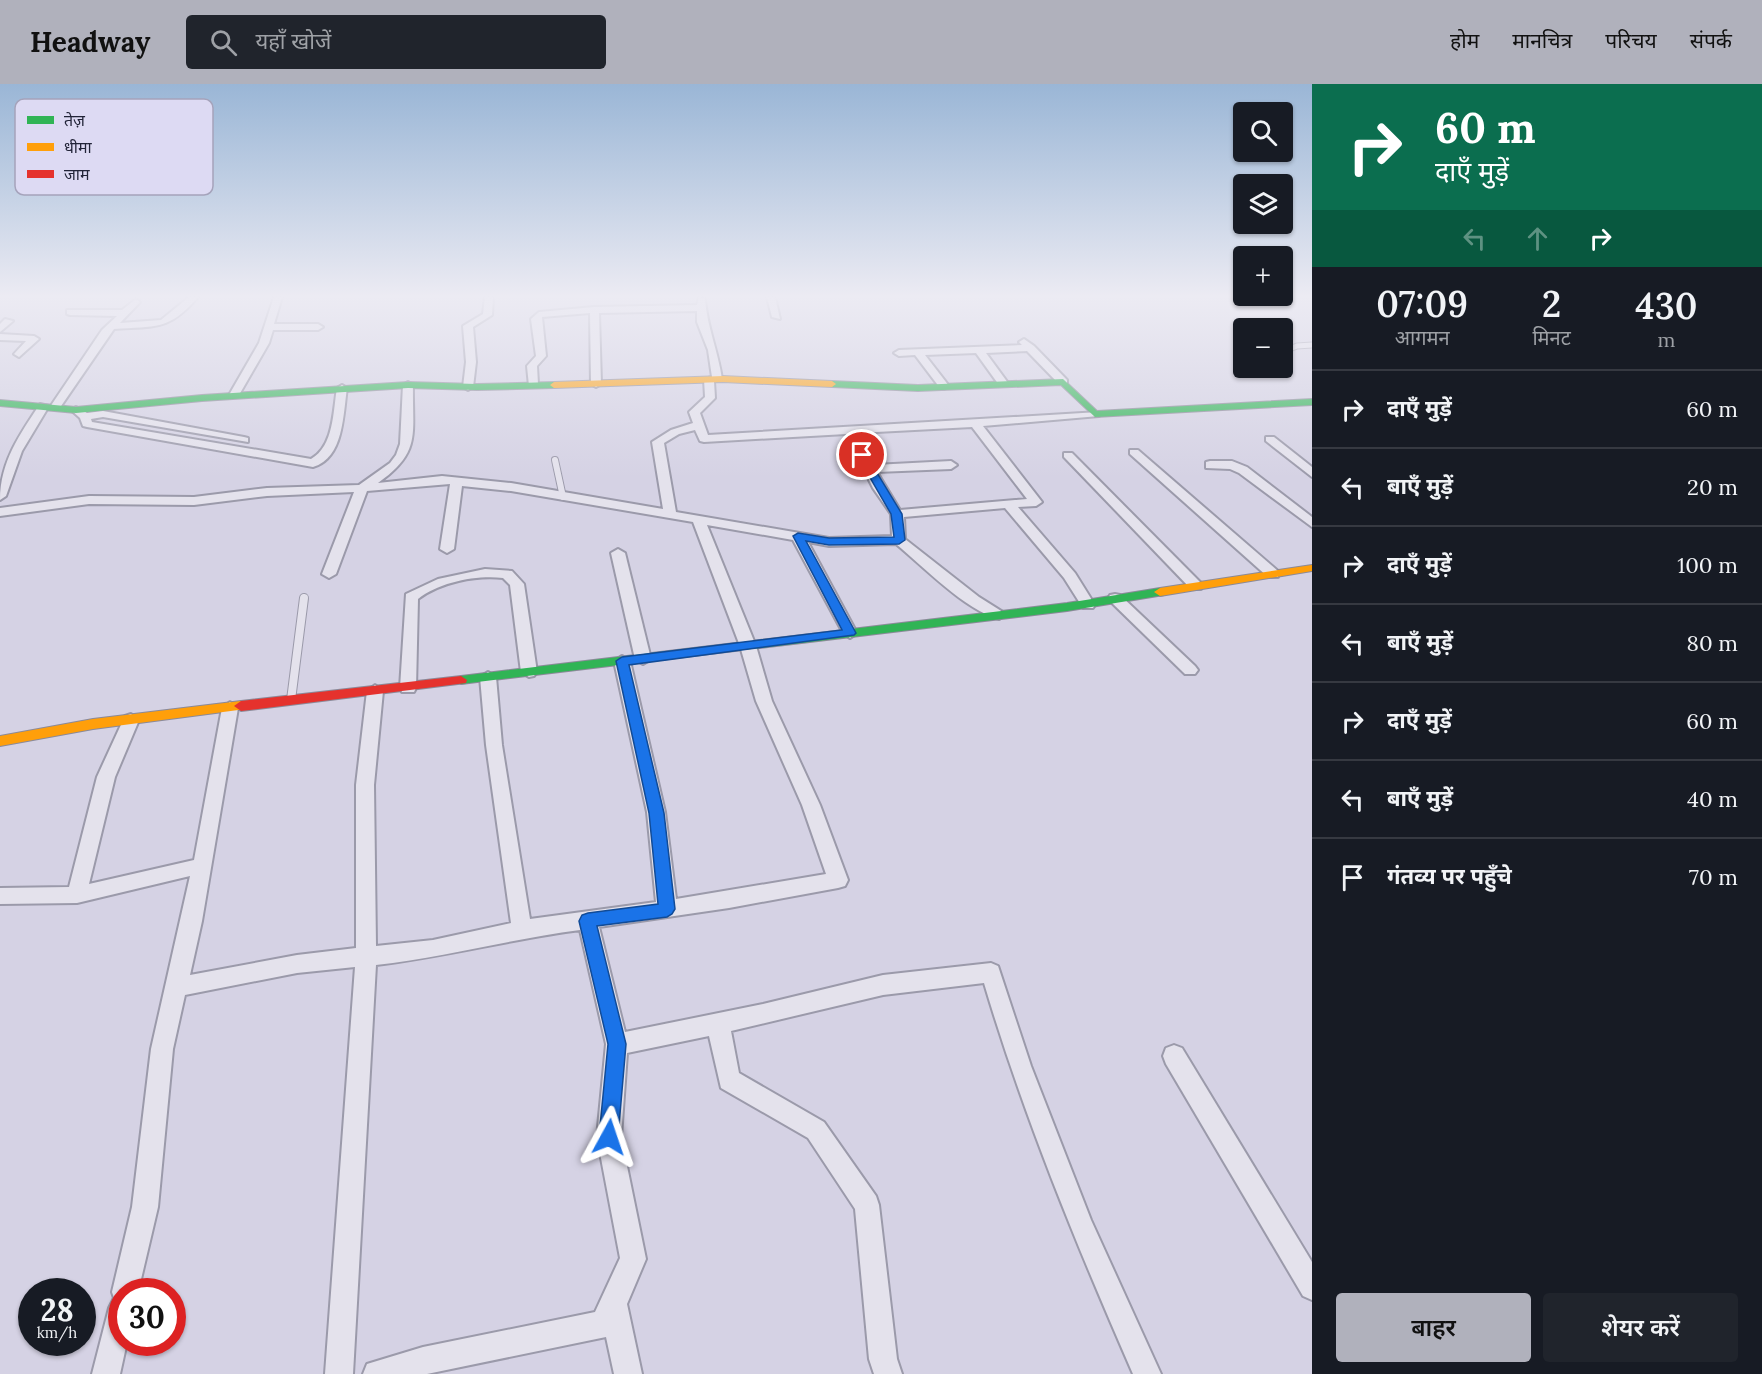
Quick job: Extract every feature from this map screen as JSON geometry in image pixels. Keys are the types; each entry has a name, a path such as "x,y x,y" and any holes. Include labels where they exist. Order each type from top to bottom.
{"street":[{"path":"0,496 3,483 20,445 87,357"},
{"path":"234,395 257,357"},
{"path":"468,387 471,357"},
{"path":"533,384 532,366 540,357"},
{"path":"595,357 596,384"},
{"path":"713,357 710,398 694,412 704,440 1312,402"},
{"path":"921,357 944,386"},
{"path":"984,357 1003,383"},
{"path":"1040,357 1095,414"},
{"path":"81,414 234,395 408,385 468,387 713,379 828,386 918,388 1063,382"},
{"path":"329,574 362,488 394,466 402,455 405,444 408,385"},
{"path":"81,414 87,424 308,462 318,461 330,446 342,388"},
{"path":"3,406 49,406 81,414 103,414 324,455"},
{"path":"897,514 1036,502 976,424"},
{"path":"670,514 658,442 675,432 699,425"},
{"path":"850,430 869,470 897,514 899,540"},
{"path":"194,443 207,433"},
{"path":"1270,439 1312,473"},
{"path":"0,446 20,445"},
{"path":"1134,452 1273,574"},
{"path":"1068,455 1196,586"},
{"path":"869,470 951,465"},
{"path":"1210,465 1232,465 1243,470 1312,523"},
{"path":"0,512 89,500 194,501 267,492 362,488 442,480 511,487 829,542 899,540 974,600 999,614"},
{"path":"447,549 456,482"},
{"path":"1008,504 1070,576 1088,605"},
{"path":"176,987 297,964 433,949 522,929 667,909 838,879 811,805 764,701 748,646 698,518"},
{"path":"798,536 850,633"},
{"path":"618,553 643,659"},
{"path":"0,741 131,720 291,700 408,688 999,614 1088,605 1115,598 1312,568"},
{"path":"408,688 411,597 433,585 484,573 507,574 517,584 529,672"},
{"path":"1115,598 1190,670"},
{"path":"622,661 656,813 667,909"},
{"path":"488,677 494,746 522,929"},
{"path":"339,1374 366,957 365,785 375,691"},
{"path":"128,1278 145,1207 162,1048 201,866 230,708"},
{"path":"77,895 106,777 131,720"},
{"path":"0,896 77,895 201,866"},
{"path":"377,1374 423,1361 604,1324 633,1259 609,1137 617,1044 588,921"},
{"path":"617,1044 883,985 991,974 1020,1066 1081,1226 1147,1374"},
{"path":"718,1023 729,1080 816,1130 867,1205 883,1359 888,1374"},
{"path":"1174,1056 1312,1287"},
{"path":"613,1303 628,1374"},
{"path":"106,1374 110,1356"}],"lane":[{"path":"555,460 563,497"},
{"path":"291,700 304,598"}],"traffic: fast":[{"path":"832,384 918,388 1063,382 1095,414 1312,402"},
{"path":"0,403 76,410 202,398 408,385 477,387 554,385"},
{"path":"461,680 1067,607 1160,592"}],"traffic: slow":[{"path":"554,385 723,379 832,384"},
{"path":"1160,592 1312,568"},
{"path":"0,741 93,724 241,706"}],"traffic: jam":[{"path":"241,706 461,680"}],"route":[{"path":"609,1137 617,1044 588,921 667,909 656,813 622,661 850,633 798,536 829,542 899,540 897,514 879,488 862,455"}]}
